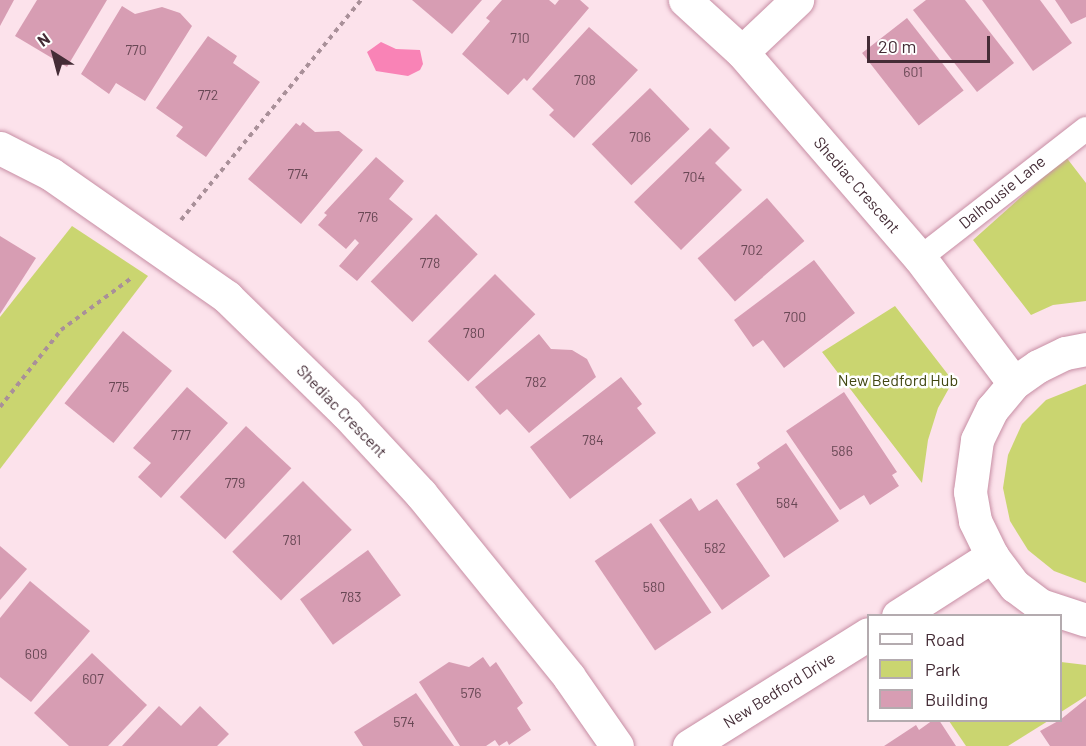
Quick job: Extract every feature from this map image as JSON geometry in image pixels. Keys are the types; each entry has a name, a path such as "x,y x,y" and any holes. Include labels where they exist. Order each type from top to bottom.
{"street":[{"name":"Shediac Crescent","path":"685,0 742,52 920,258 1014,383"},
{"path":"742,52 797,0"},
{"name":"Shediac Crescent","path":"0,148 60,181 227,297 346,413 421,494 569,677 617,746"},
{"path":"1086,349 1056,357 1014,383 992,409 977,440 971,466 975,521 992,556 1015,586 1040,605 1086,620"},
{"path":"900,614 992,556"},
{"name":"New Bedford Drive","path":"689,746 867,635"}],"lane":[{"name":"Dalhousie Lane","path":"920,258 1086,129"}],"path":[{"path":"176,226 361,0"},
{"path":"0,407 61,330 139,270"}],"green space":[{"path":"1066,157 1086,183 1086,301 1053,305 1031,315 973,240"},
{"path":"72,226 148,276 0,469 0,317"},
{"name":"New Bedford Hub","path":"895,306 953,381 938,408 928,440 922,483 822,352"},
{"path":"1086,384 1086,583 1054,571 1028,550 1010,521 1003,488 1008,455 1022,424 1046,400"},
{"path":"1062,662 1086,665 1086,696 1062,711"},
{"path":"950,722 1046,722 1008,746 966,746"}],"shaded area":[{"path":"381,42 396,49 420,50 423,64 420,70 408,76 376,71 367,52"}],"building":[{"path":"0,0 14,0 0,26"},
{"path":"37,0 107,0 67,67 15,36"},
{"path":"412,0 482,0 452,34"},
{"path":"502,0 549,0 555,5 559,0 580,0 589,8 527,81 524,78 508,95 462,54 490,21 486,18"},
{"path":"926,0 965,0 1014,63 977,92 913,10"},
{"path":"982,0 1040,0 1072,43 1033,71"},
{"path":"1055,0 1086,0 1086,17 1071,24"},
{"path":"122,6 135,14 162,7 180,13 192,26 145,101 116,83 109,94 81,74"},
{"path":"907,18 964,90 919,126 862,53"},
{"path":"589,27 638,70 574,138 549,115 554,110 532,89"},
{"path":"208,36 237,56 233,63 260,82 206,157 176,136 183,127 156,108"},
{"path":"650,88 690,129 631,185 592,144"},
{"path":"303,122 315,132 339,131 363,150 301,224 248,179 296,123 300,126"},
{"path":"710,128 730,148 715,163 742,190 681,250 634,202"},
{"path":"376,157 404,181 389,199 413,219 357,281 339,266 359,243 355,239 346,249 318,225 327,215 324,213"},
{"path":"767,198 804,241 735,301 698,258"},
{"path":"436,214 478,254 412,322 371,282"},
{"path":"0,236 36,258 0,314"},
{"path":"814,260 855,313 784,368 763,340 753,347 734,320"},
{"path":"495,274 535,314 468,381 428,341"},
{"path":"123,331 172,371 113,443 64,403"},
{"path":"539,334 551,349 572,350 587,359 596,377 529,433 507,409 500,415 475,387"},
{"path":"621,377 642,404 637,408 656,433 570,499 530,447"},
{"path":"187,387 228,423 161,498 138,477 151,463 133,448"},
{"path":"844,392 897,472 892,475 899,486 870,505 864,495 840,510 786,431"},
{"path":"246,426 291,468 225,539 180,497"},
{"path":"786,443 839,521 784,558 736,484 760,468 757,463"},
{"path":"303,481 352,530 281,601 232,552"},
{"path":"691,498 699,511 717,499 770,576 722,610 659,520"},
{"path":"651,523 711,613 655,651 595,561"},
{"path":"0,546 27,569 0,600"},
{"path":"368,550 401,595 333,645 300,599"},
{"path":"30,581 90,631 31,702 0,677 0,618"},
{"path":"92,653 147,705 108,746 69,746 34,713"},
{"path":"483,657 490,667 496,662 523,703 517,708 531,730 509,745 507,741 499,746 495,740 486,746 460,746 419,682 449,662 469,667"},
{"path":"416,693 454,746 363,746 354,732"},
{"path":"1086,699 1086,746 1050,746 1040,731 1056,722 1062,722 1062,718"},
{"path":"159,706 181,726 200,706 229,734 217,746 122,746"},
{"path":"930,722 940,722 956,746 884,746 916,725 919,730"}]}
